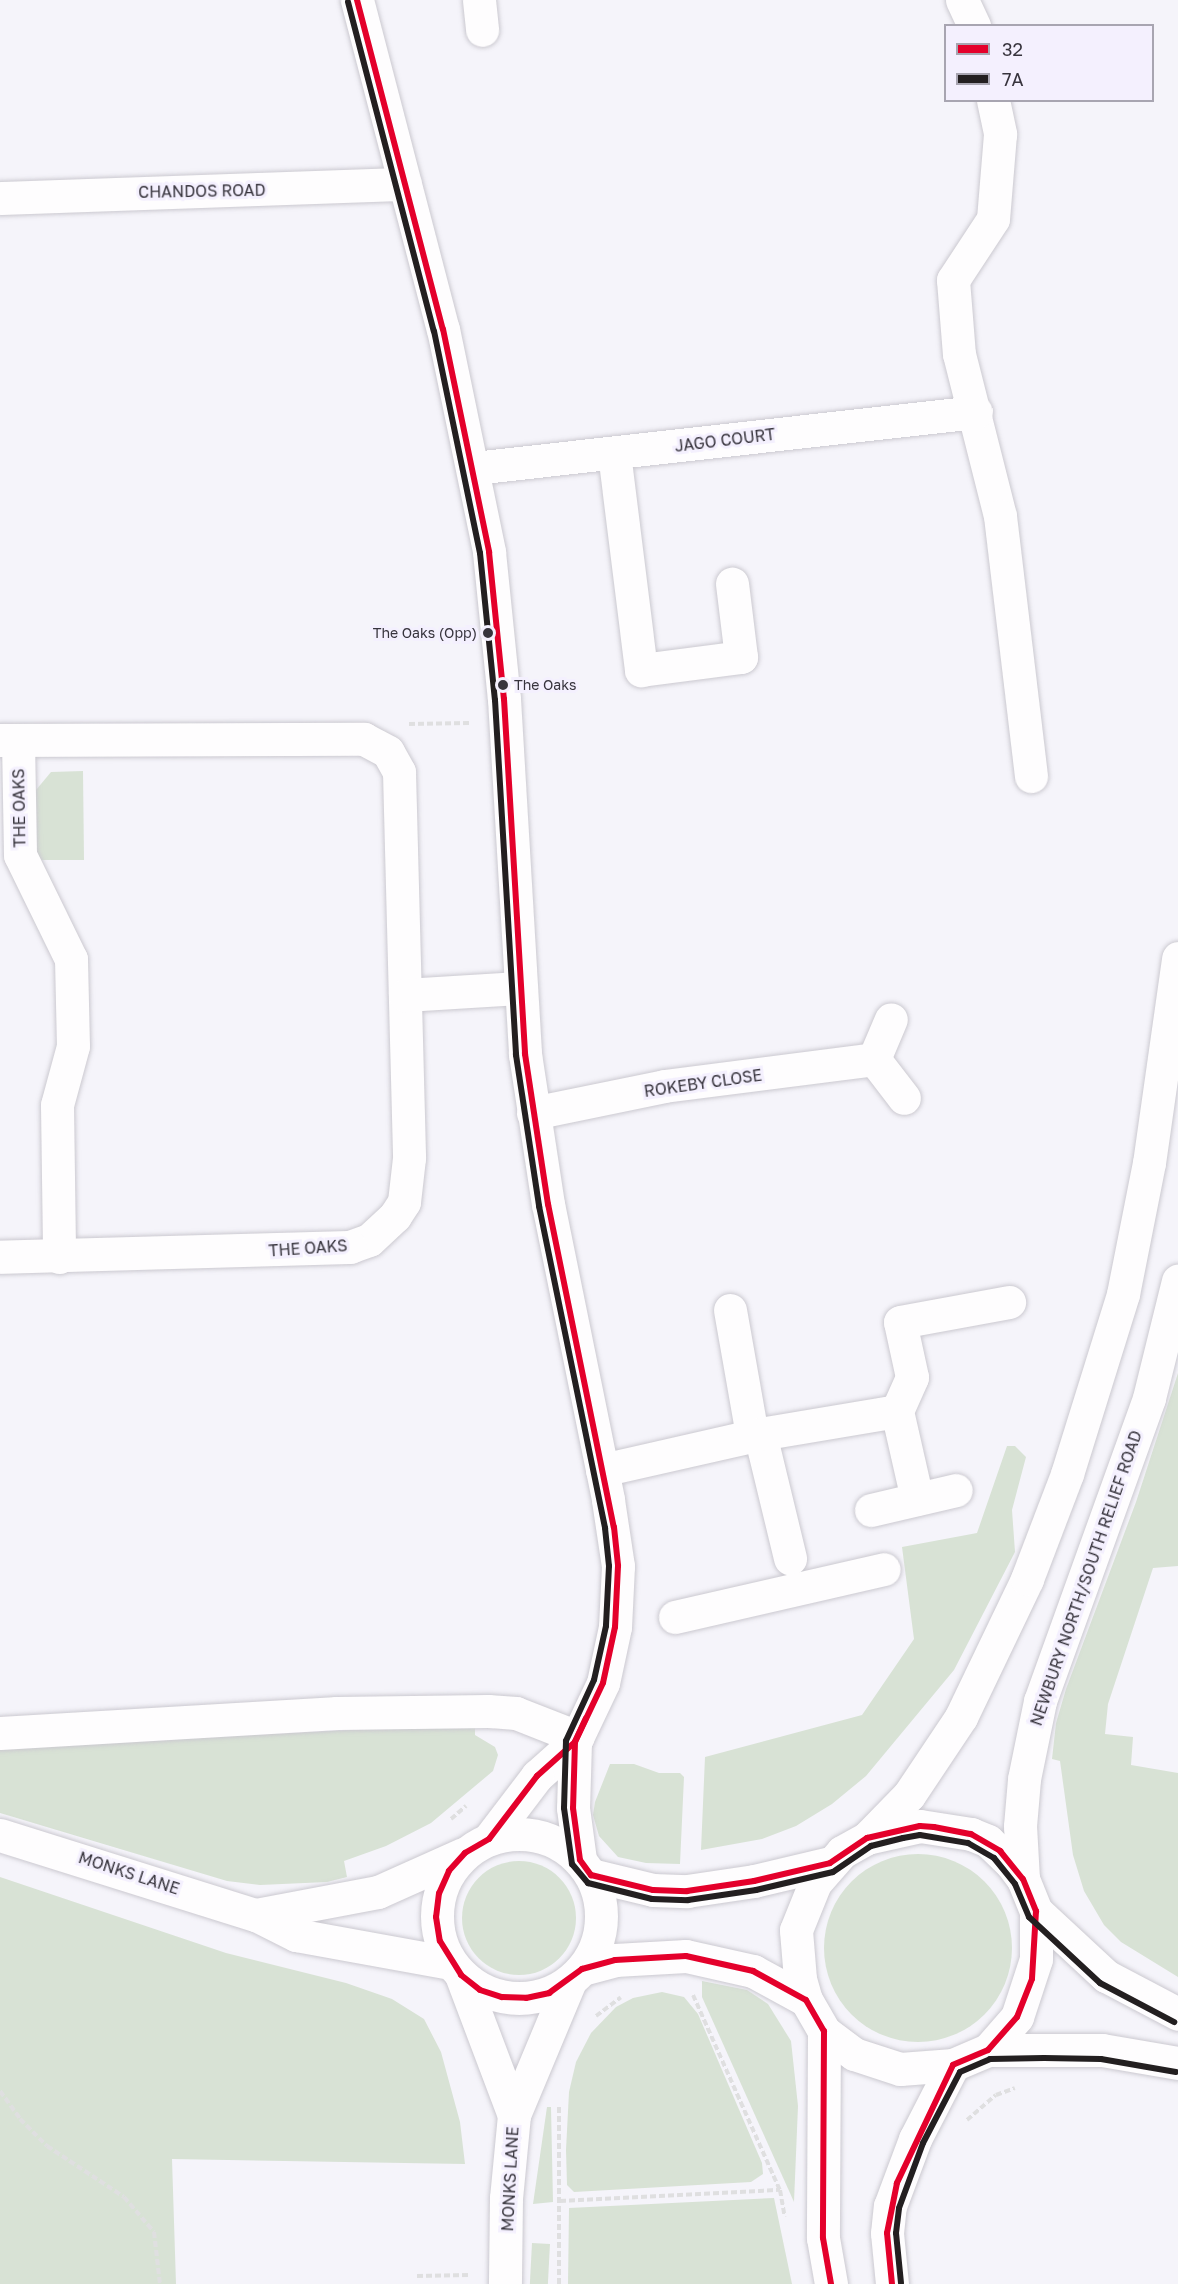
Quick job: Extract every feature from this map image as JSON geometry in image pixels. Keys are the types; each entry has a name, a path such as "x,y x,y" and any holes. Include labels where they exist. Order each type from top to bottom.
{"main road":[{"path":"357,0 405,184 474,468 494,585 504,699 519,988 533,1113 602,1470 618,1566 615,1627 603,1683 576,1739 537,1776 477,1846 449,1871 439,1893 436,1917 440,1941 455,1969 480,1990 502,1997 526,1998 549,1994 576,1976 615,1960 686,1956 753,1971 806,2000"},
{"path":"962,0 973,24"},
{"path":"993,102 1000,134 993,219 953,280 960,354 1000,516 1031,776"},
{"name":"CHANDOS ROAD","path":"0,198 405,184"},
{"name":"JAGO COURT","path":"474,468 976,412"},
{"path":"614,453 641,670 741,657 732,584"},
{"name":"THE OAKS","path":"0,1257 59,1257 350,1247 369,1240 395,1216 404,1202 408,1183 399,772 388,752 375,742 338,739 9,740 20,855 71,959 73,1046 61,1081 57,1105 59,1257"},
{"path":"477,1846 513,1834 538,1836 560,1845 585,1868 653,1890 687,1891 754,1881 830,1863 867,1838 909,1795 962,1717 1027,1579 1067,1474 1123,1294 1149,1163 1178,958"},
{"path":"405,995 519,988"},
{"path":"891,1019 874,1059 904,1098"},
{"name":"ROKEBY CLOSE","path":"533,1113 664,1086 874,1059"},
{"name":"NEWBURY NORTH/SOUTH RELIEF ROAD","path":"1023,1879 1020,1826 1024,1779 1040,1701 1149,1398 1178,1281"},
{"path":"915,1487 897,1412 912,1377 900,1322 1009,1302"},
{"path":"730,1310 756,1434 790,1558"},
{"path":"602,1470 756,1434 897,1412"},
{"path":"871,1510 915,1487 956,1490"},
{"path":"675,1617 884,1569"},
{"path":"0,1733 337,1713 488,1711 516,1713 576,1739"},
{"path":"514,2115 576,1976 595,1948 601,1924 600,1899 585,1868 573,1808 576,1739"},
{"path":"830,1863 807,1898 796,1930 796,1966 806,2000 824,2031 854,2054 885,2066 916,2070 953,2065 988,2050 1004,2036 1025,2002 1036,1959 1036,1911 1023,1879 1000,1851 970,1834 920,1826 867,1838"},
{"name":"MONKS LANE","path":"0,1835 256,1915 296,1935 455,1969 514,2115 506,2198 506,2284"},
{"name":"MONKS LANE","path":"256,1915 371,1894 477,1846"},
{"path":"1036,1911 1106,1976 1178,2014"},
{"path":"824,2031 823,2238 831,2284"},
{"path":"988,2050 1102,2050 1178,2063"},
{"path":"892,2284 887,2233 890,2206 915,2139 953,2065"}],"path":[{"path":"375,742 385,725 468,720 470,728"},
{"path":"446,1823 469,1804"},
{"path":"686,1988 704,2014 780,2190 786,2223"},
{"path":"594,2018 623,1996"},
{"path":"959,2127 996,2095 1024,2085"},
{"path":"0,2091 20,2119 47,2146 124,2197 154,2232 160,2284"},
{"path":"559,2100 559,2284"},
{"path":"560,2201 780,2190"},
{"path":"417,2276 471,2275"}],"shaded area":[{"path":"83,771 84,860 37,860 36,790 51,772"},
{"path":"1178,1373 1178,1566 1153,1568 1108,1704 1105,1734 1133,1737 1131,1765 1178,1773 1178,1977 1121,1942 1104,1925 1084,1891 1073,1855 1060,1761 1052,1759 1056,1723 1066,1689 1136,1502"},
{"path":"1007,1446 1015,1446 1026,1457 1012,1510 1015,1552 954,1670 866,1776 832,1804 796,1826 762,1839 701,1850 705,1757 862,1715 914,1639 902,1547 977,1533"},
{"path":"475,1724 475,1735 495,1747 498,1755 493,1771 431,1823 386,1846 344,1861 347,1877 327,1882 260,1885 227,1881 0,1813 0,1747"},
{"path":"610,1764 634,1764 659,1773 680,1773 684,1777 680,1864 646,1863 618,1857 599,1836 593,1815 595,1802"},
{"path":"927,1854 954,1861 985,1881 1005,1912 1011,1930 1011,1966 1005,1984 985,2015 954,2035 936,2041 909,2042 874,2031 858,2021 845,2008 831,1984 825,1966 824,1939 835,1904 845,1888 858,1875 882,1861 900,1855"},
{"path":"519,1861 541,1865 559,1878 572,1896 576,1918 572,1940 559,1958 541,1971 519,1975 497,1971 479,1958 466,1940 462,1918 466,1896 479,1878 497,1865"},
{"path":"0,1877 226,1953 346,1983 392,1999 424,2019 441,2052 460,2122 465,2164 172,2159 176,2284 0,2284"},
{"path":"702,1981 747,1990 768,2004 791,2041 798,2106 794,2202 702,1997"},
{"path":"662,1992 684,1997 698,2014 762,2163 763,2174 751,2182 574,2192 567,2185 566,2150 569,2092 576,2062 591,2033 616,2007 633,1998"},
{"path":"547,2107 551,2107 553,2202 533,2204"},
{"path":"774,2198 792,2284 568,2284 569,2208"},
{"path":"532,2243 550,2244 548,2284 530,2284"}],"transit line":[{"name":"32","path":"357,0 443,329 489,552 504,699 525,1054 548,1204 614,1527 618,1566 615,1627 603,1683 575,1742 573,1808 580,1860 591,1875 653,1890 687,1891 754,1881 830,1863 867,1838 920,1826 934,1827 971,1834 1000,1851 1023,1879 1036,1911 1032,1979 1017,2017 988,2050 953,2065 897,2183 887,2233 892,2284"},
{"name":"7A","path":"348,2 434,331 480,553 495,700 516,1055 539,1206 605,1528 609,1566 606,1626 594,1680 566,1741 564,1808 572,1864 588,1883 652,1899 688,1900 756,1890 833,1872 871,1846 903,1838 920,1835 968,1843 994,1858 1015,1884 1029,1917 1100,1983 1174,2022"},
{"name":"32","path":"586,1718 575,1742 537,1776 489,1839 465,1853 449,1871 439,1893 436,1917 440,1941 461,1975 480,1990 502,1997 526,1998 549,1993 582,1969 615,1960 686,1956 753,1971 806,2000 824,2031 823,2238 831,2284"},
{"name":"7A","path":"901,2283 896,2233 899,2208 923,2143 960,2072 990,2059 1044,2058 1101,2059 1176,2072"}],"place":[{"name":"The Oaks (Opp)","path":"488,633"},
{"name":"The Oaks","path":"503,685"}]}
